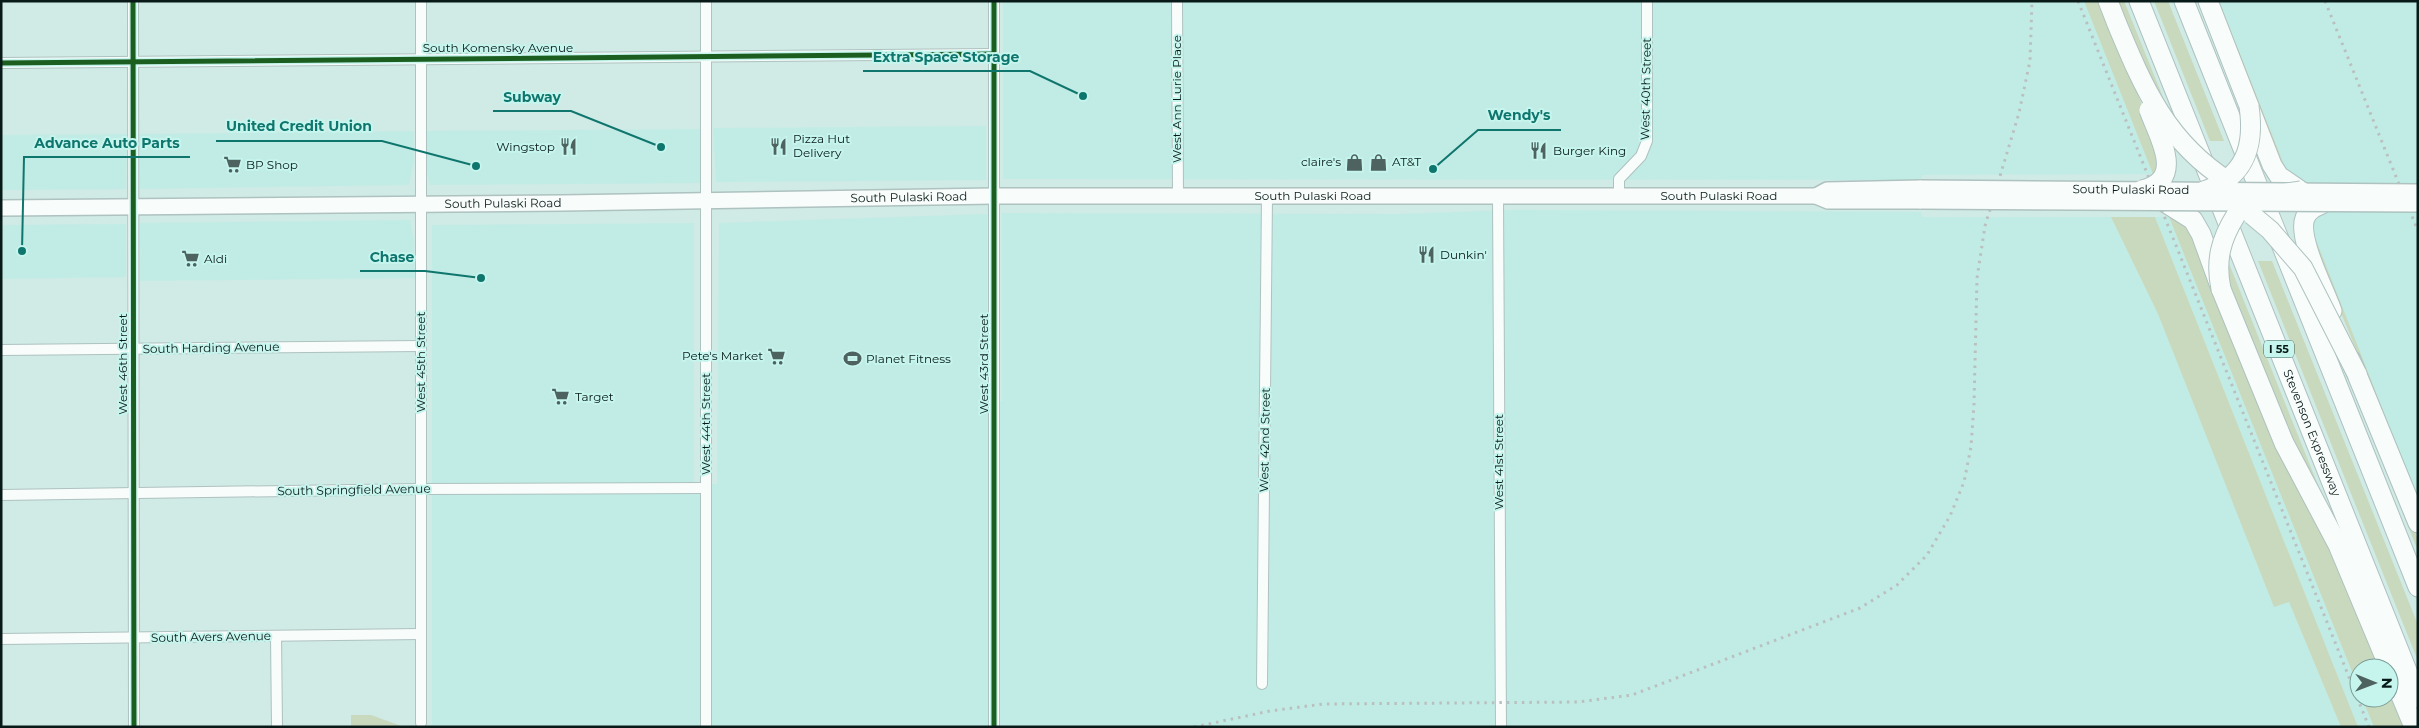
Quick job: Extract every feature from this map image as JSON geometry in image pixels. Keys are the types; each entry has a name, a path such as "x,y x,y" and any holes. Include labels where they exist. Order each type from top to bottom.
{"highway":[{"path":"2108,1 2167,158 2168,168 2164,176 2148,188 2142,190"},
{"name":"Stevenson Expressway","path":"2139,1 2418,698"},
{"path":"2184,1 2418,587"},
{"path":"2208,1 2272,165 2294,198"},
{"path":"2117,24 2136,70 2160,114 2179,141 2194,156 2249,197 2270,230 2303,268 2357,374"},
{"path":"2166,202 2204,191 2228,181 2238,169 2249,146 2251,132 2249,106"},
{"path":"2204,191 2249,197 2294,198"},
{"path":"2221,289 2218,262 2220,247 2249,197"},
{"path":"2166,202 2193,220 2202,234 2221,289 2284,443 2338,545 2414,727"},
{"path":"2322,204 2307,214 2304,219 2304,237 2418,523"}],"main road":[{"name":"South Pulaski Road","path":"1816,196 1827,190 1912,188 2204,191"},
{"path":"2294,198 2418,192"},
{"name":"South Pulaski Road","path":"1,208 706,201 994,196 1816,196 1828,201 2166,202 2249,197"},
{"path":"2294,198 2322,204 2418,204"}],"street":[{"name":"West 46th Street","path":"133,1 134,727"},
{"name":"West 45th Street","path":"421,1 421,724"},
{"name":"West 44th Street","path":"706,1 706,727"},
{"name":"West 43rd Street","path":"994,1 994,727"},
{"name":"West Ann Lurie Place","path":"1177,1 1178,197"},
{"name":"West 40th Street","path":"1619,197 1619,179 1641,156 1647,141 1647,1"},
{"name":"South Komensky Avenue","path":"1,63 994,54"},
{"name":"West 42nd Street","path":"1262,684 1267,197"},
{"name":"West 41st Street","path":"1498,197 1501,727"},
{"name":"South Harding Avenue","path":"1,350 421,346"},
{"name":"South Springfield Avenue","path":"1,495 421,489 706,488"},
{"name":"South Avers Avenue","path":"1,639 421,634"},
{"path":"276,636 276,727"}],"shaded area":[{"path":"1003,1 2084,1 2153,174 1922,175 1921,180 1003,179"},
{"path":"2084,1 2101,1 2163,159 2162,166 2153,174"},
{"path":"2115,1 2124,1 2169,112 2131,39"},
{"path":"2154,1 2168,1 2224,141 2210,141"},
{"path":"2215,1 2219,1 2287,172 2265,125"},
{"path":"2219,1 2418,1 2418,499 2287,172"},
{"path":"986,126 986,180 716,182 713,128"},
{"path":"701,129 700,183 430,185 425,165 426,131"},
{"path":"414,131 414,159 409,185 140,189 139,134"},
{"path":"127,134 126,189 1,190 1,135"},
{"path":"1509,210 1921,212 1922,217 2111,217 2158,314 2274,606 2289,602 2341,727 432,727 432,225 694,223 694,484 717,484 719,223 987,214 987,401 1002,401 1002,213 1397,214"},
{"path":"2111,217 2155,217 2358,727 2341,727 2289,602 2274,607 2158,314"},
{"path":"2155,217 2169,217 2349,664 2349,704"},
{"path":"2169,217 2188,225 2346,579 2352,604 2375,658 2349,658 2349,664"},
{"path":"410,220 414,241 415,278 139,281 140,223"},
{"path":"126,224 126,277 1,279 1,225"},
{"path":"2310,225 2418,499 2310,238"},
{"path":"2228,261 2326,505 2299,458 2228,290"},
{"path":"2258,261 2272,261 2418,625 2418,661"},
{"path":"2335,346 2390,469 2418,540 2418,551"},
{"path":"2350,708 2366,708 2374,727 2358,727"},
{"path":"2366,708 2396,708 2404,727 2374,727"},
{"path":"351,715 371,715 404,727 351,727"}],"railway":[{"path":"1194,727 1270,711 1323,704 1578,702 1632,695 1860,608 1897,585 1927,555 1950,516 1964,482 1971,447 1974,404 1977,278 1985,226 2019,113 2030,61 2032,1"},
{"path":"2078,1 2369,727"},
{"path":"2325,1 2418,231"}],"cycle path":[{"path":"133,1 134,727"},
{"path":"994,1 994,727"},
{"path":"1,63 994,54"}],"place":[{"name":"Extra Space Storage","path":"1083,96"},
{"name":"Pizza Hut Delivery","path":"779,146"},
{"name":"Wingstop","path":"569,147"},
{"name":"Subway","path":"661,147"},
{"name":"Burger King","path":"1539,151"},
{"name":"claire's","path":"1355,162"},
{"name":"AT&T","path":"1378,162"},
{"name":"BP Shop","path":"232,165"},
{"name":"United Credit Union","path":"476,166"},
{"name":"Wendy's","path":"1433,169"},
{"name":"Advance Auto Parts","path":"22,251"},
{"name":"Dunkin'","path":"1426,255"},
{"name":"Aldi","path":"190,259"},
{"name":"Chase","path":"481,278"},
{"name":"Pete's Market","path":"777,356"},
{"name":"Planet Fitness","path":"852,359"},
{"name":"Target","path":"561,397"}]}
